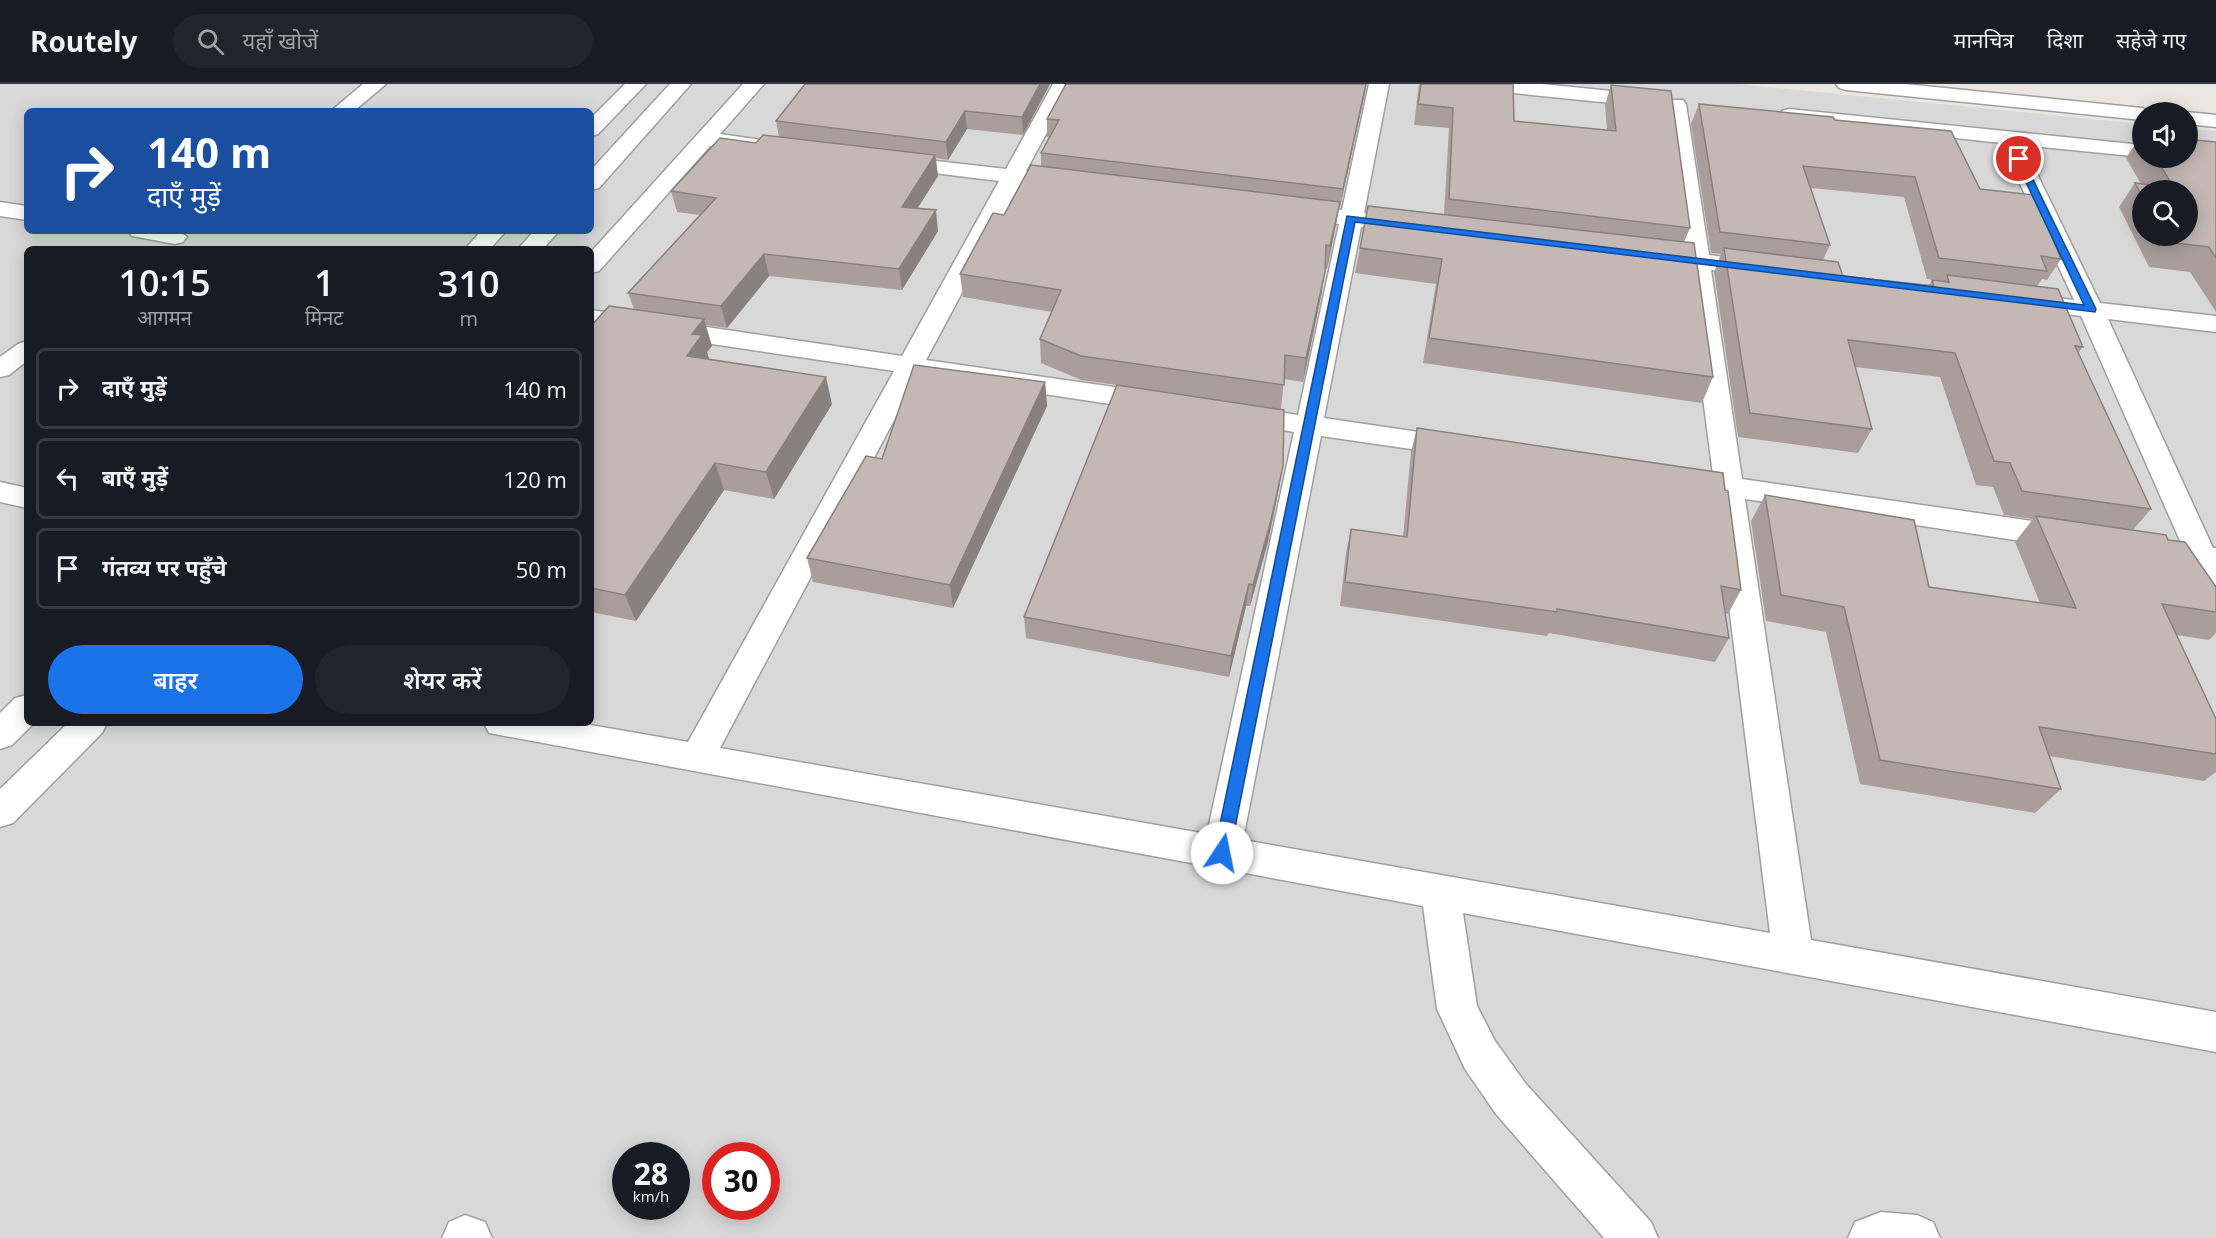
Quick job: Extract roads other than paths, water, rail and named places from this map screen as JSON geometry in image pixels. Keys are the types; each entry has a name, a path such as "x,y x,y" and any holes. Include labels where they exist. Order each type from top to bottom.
{"street":[{"path":"345,108 376,84"},
{"path":"594,127 636,84"},
{"path":"594,180 681,84"},
{"path":"594,263 754,84"},
{"path":"697,758 1063,84"},
{"path":"1222,853 1379,84"},
{"path":"1483,84 1688,105 1698,261 1793,956"},
{"path":"1846,84 2132,113"},
{"path":"1771,114 2132,150"},
{"path":"2198,119 2216,121"},
{"path":"2009,138 2208,558 2216,588"},
{"path":"707,139 789,149"},
{"path":"872,159 1095,186"},
{"path":"1269,208 1432,228"},
{"path":"0,209 24,213"},
{"path":"152,234 172,239"},
{"path":"480,246 491,234"},
{"path":"533,246 544,234"},
{"path":"1628,252 1779,271"},
{"path":"1999,298 2216,324"},
{"path":"594,318 1179,406"},
{"path":"0,369 24,351"},
{"path":"1214,411 1483,451"},
{"path":"1658,477 2094,541"},
{"path":"0,492 24,497"},
{"path":"2130,547 2208,558"},
{"path":"0,735 24,711"},
{"path":"0,812 87,726"},
{"path":"518,726 2216,1032"},
{"path":"1440,892 1457,1009 1479,1055 1511,1099 1635,1238"},
{"path":"1872,1238 1881,1235 1917,1238"}]}
